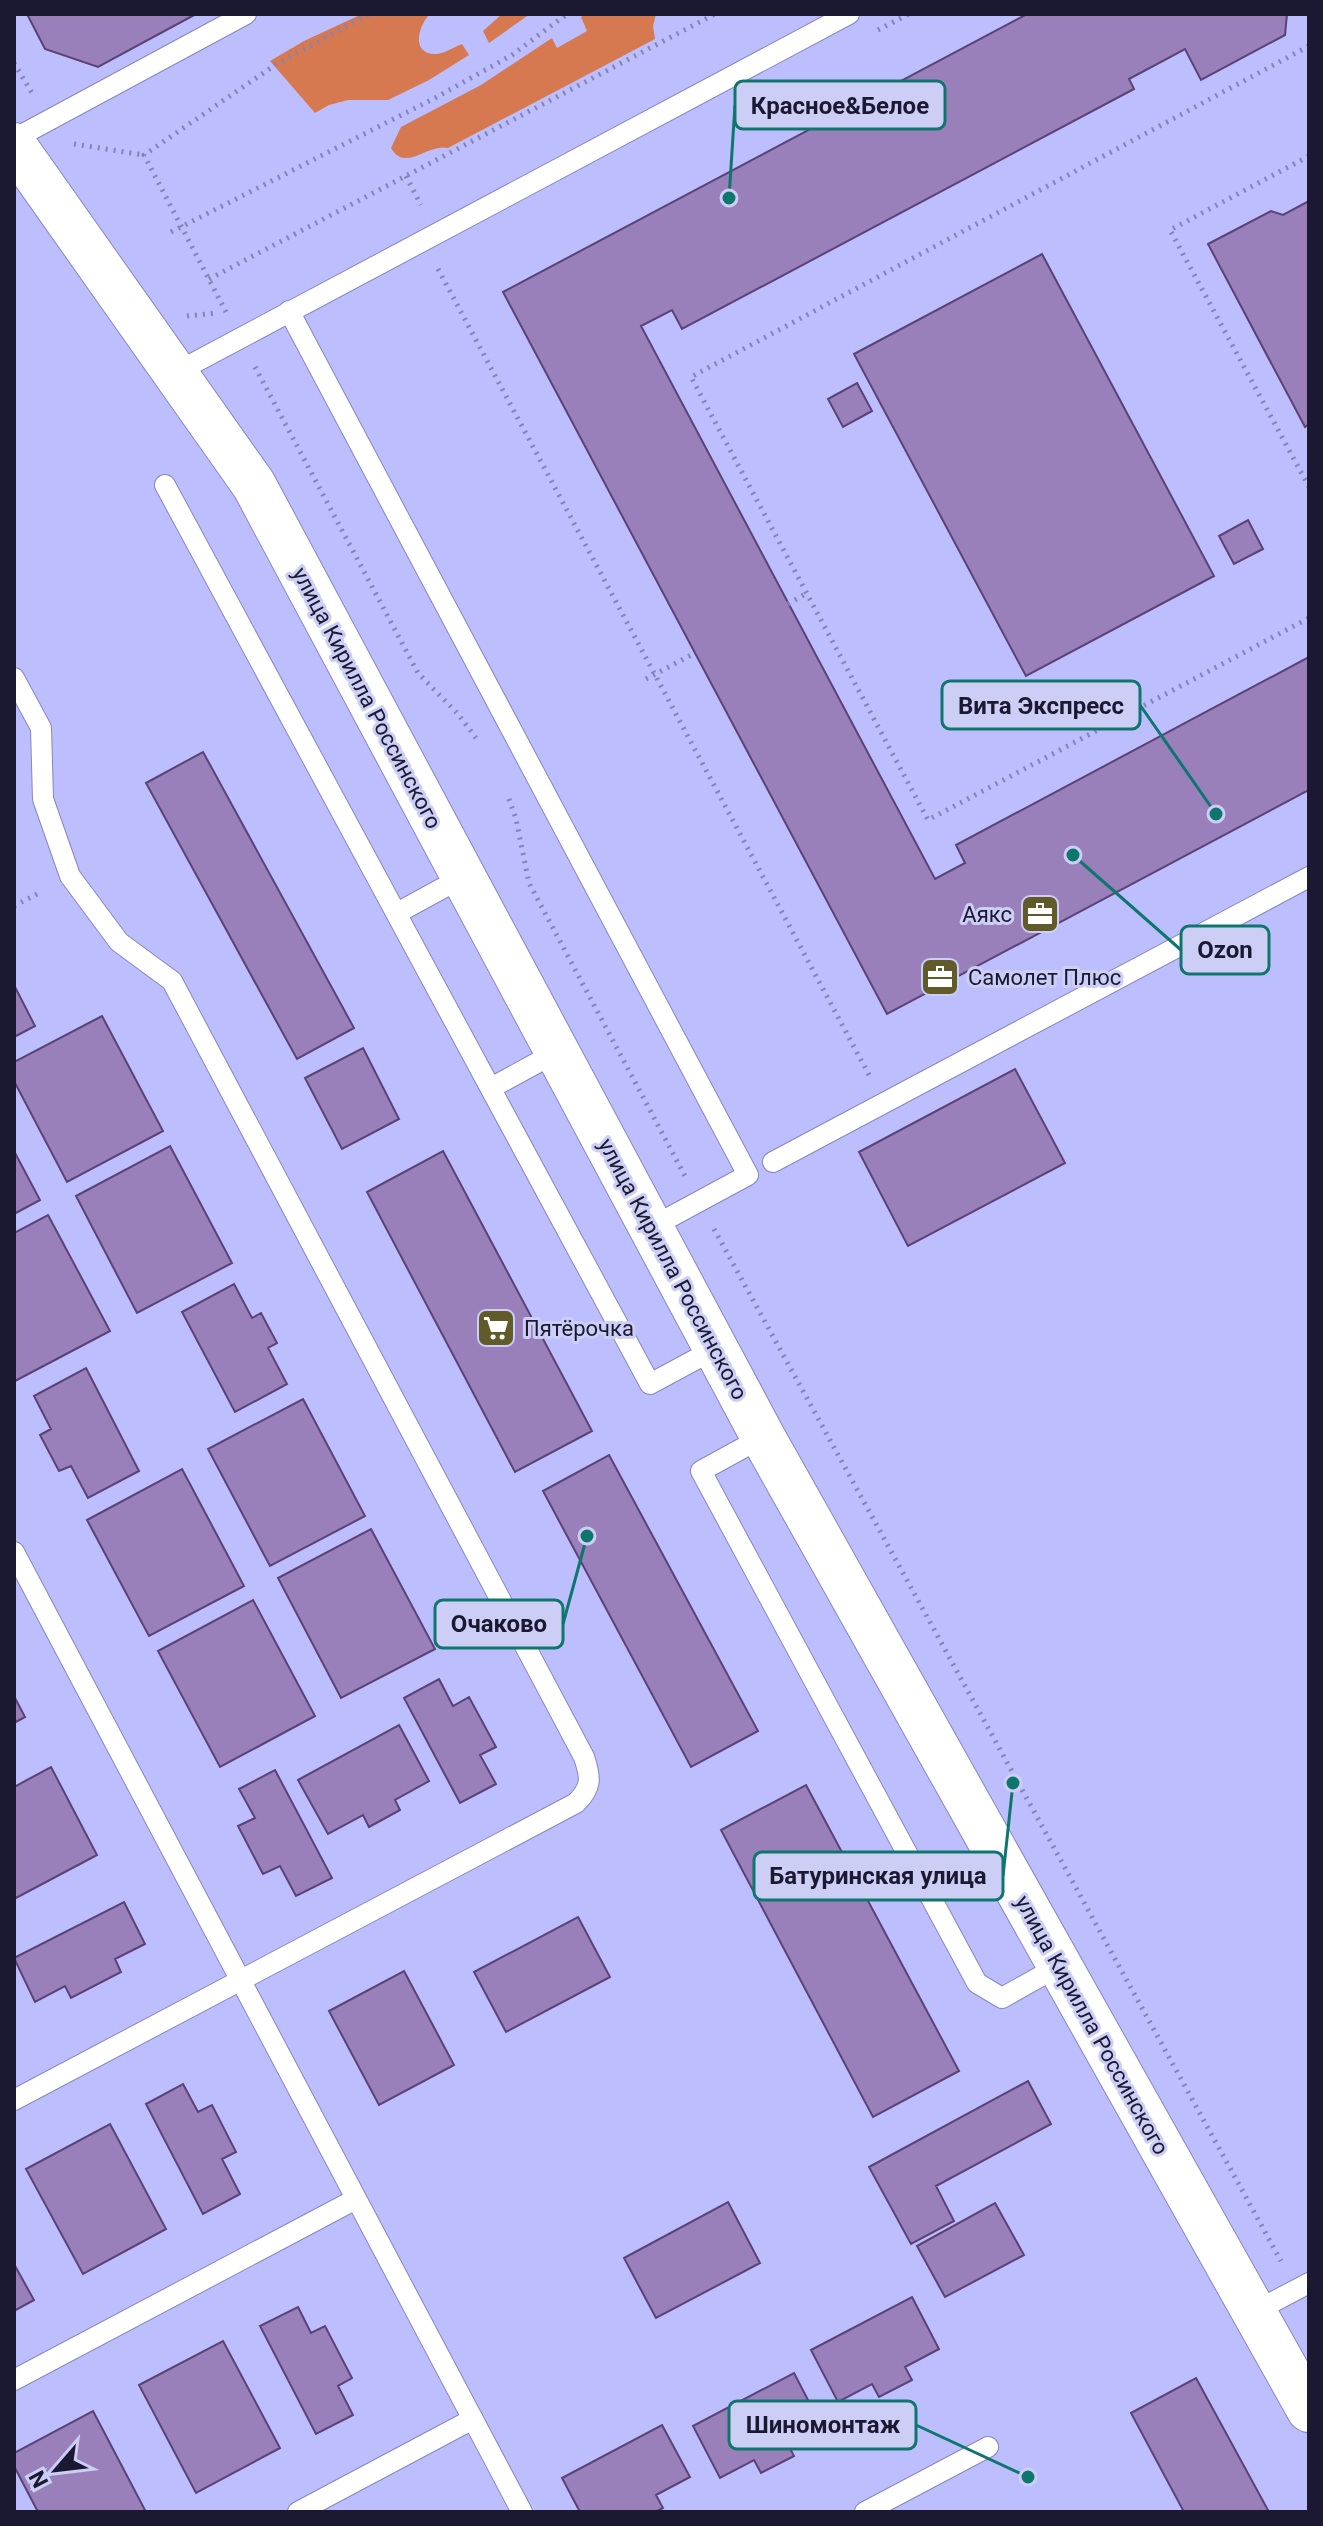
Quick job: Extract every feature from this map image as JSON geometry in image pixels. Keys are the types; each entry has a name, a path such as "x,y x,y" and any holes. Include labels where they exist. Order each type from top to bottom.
{"main road":[{"name":"улица Кирилла Россинского","path":"14,142 254,485 763,1437 1309,2410"}],"lane":[{"path":"14,142 246,14"},
{"path":"175,373 849,14"},
{"path":"289,311 748,1175 650,1228"},
{"path":"165,485 650,1384 715,1349"},
{"path":"14,678 41,728 43,799 70,876 119,942 172,981 584,1757 590,1774 586,1792 576,1803 241,1980 16,2093"},
{"path":"397,913 463,877"},
{"path":"773,1162 1309,877"},
{"path":"491,1088 557,1052"},
{"path":"763,1437 701,1471 977,1983 1002,1998 1059,1966"},
{"path":"14,1552 522,2512"},
{"path":"14,2380 356,2199"},
{"path":"1254,2312 1303,2287"},
{"path":"298,2512 473,2419"},
{"path":"865,2512 988,2447"}],"path":[{"path":"61,142 144,155 275,65 369,14"},
{"path":"171,232 448,91 512,55 567,14"},
{"path":"209,279 715,14"},
{"path":"867,36 909,14"},
{"path":"1309,46 691,377 928,820 1309,618"},
{"path":"14,63 37,100"},
{"path":"144,155 226,312"},
{"path":"1309,156 1170,230 1309,487"},
{"path":"406,176 423,210"},
{"path":"435,264 872,1079"},
{"path":"254,364 418,673 458,714 485,749"},
{"path":"788,604 807,593"},
{"path":"646,679 695,653"},
{"path":"505,790 516,819 529,883 678,1164"},
{"path":"712,1227 1303,2287"}],"shaded area":[{"path":"362,14 430,14 420,32 423,50 437,54 462,44 469,55 429,80 388,100 348,100 315,113 270,61"},
{"path":"502,14 530,14 489,43 483,31"},
{"path":"584,14 656,14 653,26 655,39 448,148 403,158 391,148 401,127 481,85 552,38 557,48 587,31 581,17"}],"building":[{"path":"27,14 196,14 98,67 45,49"},
{"path":"1027,14 1287,14 1285,35 1201,80 1185,49 1129,79 1134,89 682,329 672,310 641,326 935,879 965,863 956,845 1309,657 1309,790 887,1014 503,292"},
{"path":"1309,201 1309,424 1305,427 1208,244 1271,211 1283,215"},
{"path":"1042,254 1214,576 1026,676 854,354"},
{"path":"857,383 872,411 843,427 828,399"},
{"path":"1248,520 1263,549 1234,564 1219,536"},
{"path":"203,752 354,1028 297,1059 146,783"},
{"path":"14,985 35,1026 14,1037"},
{"path":"102,1016 163,1131 67,1182 14,1081 14,1062"},
{"path":"363,1048 399,1119 342,1149 305,1078"},
{"path":"1015,1069 1065,1163 908,1246 859,1152"},
{"path":"170,1146 232,1263 137,1313 76,1196"},
{"path":"14,1151 40,1200 14,1214"},
{"path":"443,1151 592,1431 515,1472 367,1192"},
{"path":"48,1215 110,1331 15,1381 14,1233"},
{"path":"234,1284 252,1318 261,1313 277,1343 268,1348 287,1384 235,1412 182,1312"},
{"path":"86,1368 139,1471 88,1498 71,1466 59,1471 40,1435 51,1429 34,1396"},
{"path":"303,1399 365,1516 270,1566 208,1449"},
{"path":"609,1455 758,1731 691,1767 543,1491"},
{"path":"182,1469 244,1586 149,1636 87,1520"},
{"path":"371,1529 435,1649 341,1698 278,1578"},
{"path":"253,1600 315,1716 220,1767 158,1651"},
{"path":"439,1679 453,1706 469,1697 496,1747 480,1755 496,1784 460,1803 404,1698"},
{"path":"14,1696 25,1717 14,1723"},
{"path":"399,1725 429,1781 395,1800 400,1810 369,1827 363,1815 328,1834 298,1780"},
{"path":"51,1767 97,1855 14,1899 14,1787"},
{"path":"275,1770 332,1878 296,1896 280,1866 263,1874 238,1826 255,1818 239,1789"},
{"path":"806,1785 959,2071 873,2117 721,1830"},
{"path":"124,1902 145,1944 115,1959 121,1972 71,1998 65,1986 35,2002 14,1958"},
{"path":"578,1917 610,1977 506,2032 474,1972"},
{"path":"404,1971 454,2065 379,2105 329,2011"},
{"path":"1028,2081 1051,2124 936,2186 954,2221 911,2244 869,2167"},
{"path":"183,2084 198,2112 212,2105 236,2152 222,2159 240,2194 203,2214 146,2104"},
{"path":"110,2124 166,2229 83,2274 26,2169"},
{"path":"728,2202 760,2263 656,2318 624,2258"},
{"path":"995,2203 1024,2255 945,2297 917,2246"},
{"path":"14,2264 34,2300 14,2311"},
{"path":"912,2297 939,2349 905,2367 912,2380 879,2397 872,2384 838,2402 811,2350"},
{"path":"298,2307 311,2333 325,2326 352,2378 338,2386 353,2415 316,2434 260,2326"},
{"path":"223,2341 280,2448 196,2493 139,2385"},
{"path":"794,2373 821,2425 787,2443 794,2456 761,2473 754,2460 720,2478 693,2426"},
{"path":"1196,2378 1269,2512 1184,2512 1131,2413"},
{"path":"93,2411 146,2512 38,2512 14,2466 14,2453"},
{"path":"662,2425 690,2477 656,2495 663,2508 655,2512 580,2512 562,2478"}],"place":[{"name":"Красное&Белое","path":"729,198"},
{"name":"Вита Экспресс","path":"1216,814"},
{"name":"Ozon","path":"1073,855"},
{"name":"Аякс","path":"1040,914"},
{"name":"Самолет Плюс","path":"940,977"},
{"name":"Пятёрочка","path":"496,1328"},
{"name":"Очаково","path":"587,1536"},
{"name":"Батуринская улица","path":"1013,1783"},
{"name":"Шиномонтаж","path":"1028,2477"}]}
